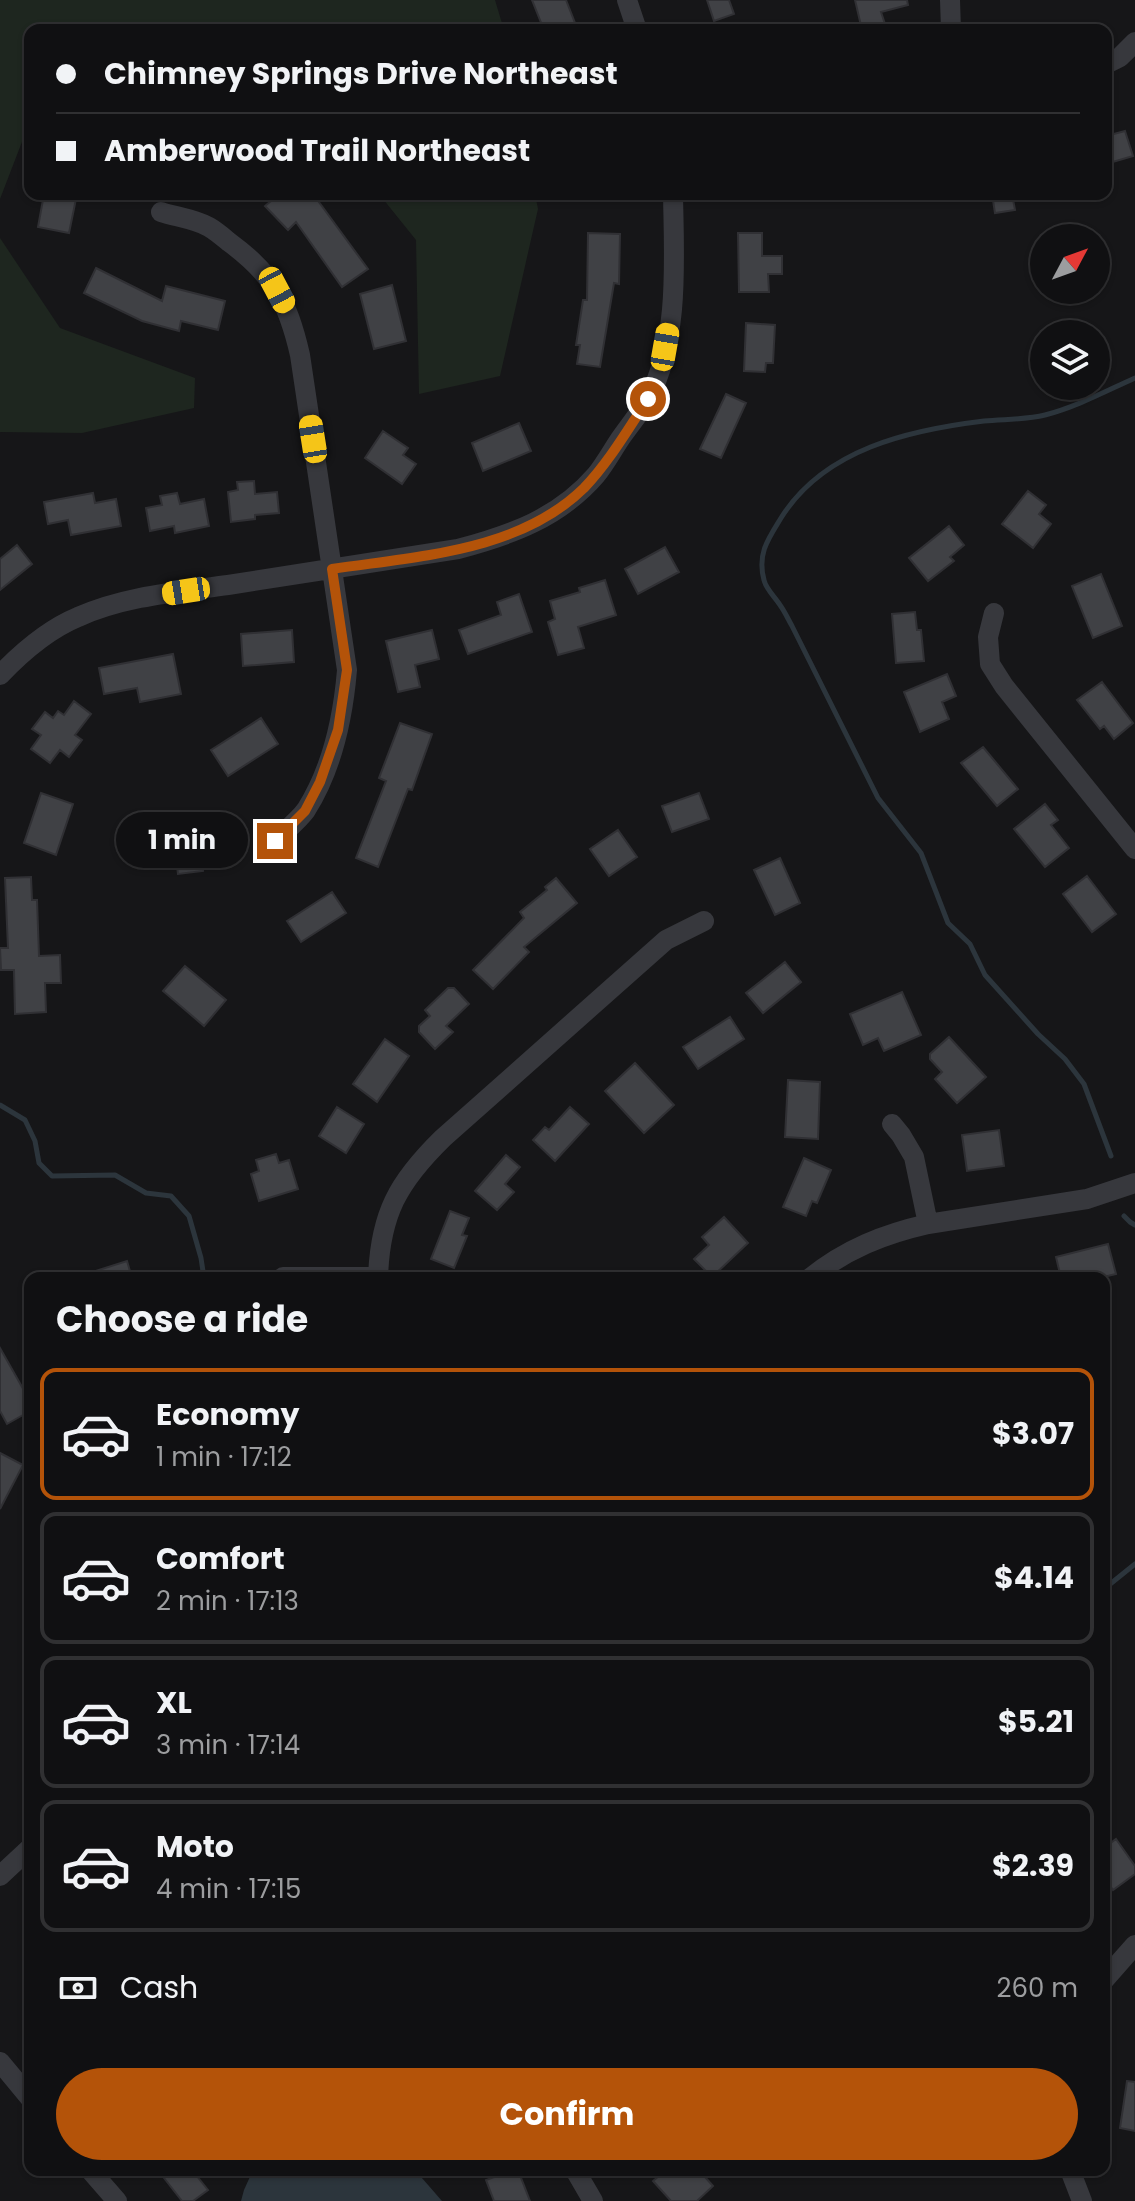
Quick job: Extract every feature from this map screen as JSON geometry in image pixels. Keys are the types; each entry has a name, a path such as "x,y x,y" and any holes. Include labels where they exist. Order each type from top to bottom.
{"street":[{"path":"627,0 635,24"},
{"path":"950,0 951,24"},
{"path":"1112,61 1135,42"},
{"path":"0,675 21,654 52,632 77,617 97,610 156,596 458,549 526,527 564,505 598,473 648,399 662,363 675,287 673,200"},
{"path":"161,212 208,226 265,272 286,307 300,355 347,670 338,730 320,782 305,811 275,841"},
{"path":"994,613 988,637 990,664 1013,698 1135,849"},
{"path":"378,1272 379,1247 386,1220 401,1188 421,1160 666,940 704,921"},
{"path":"892,1124 914,1157 928,1224"},
{"path":"818,1272 862,1244 904,1229 1087,1199 1135,1183"},
{"path":"0,1876 24,1854"},
{"path":"1110,1973 1135,1945"},
{"path":"0,2062 24,2091"},
{"path":"95,2176 117,2201"},
{"path":"578,2176 593,2201"},
{"path":"1072,2176 1082,2201"}],"shaded area":[{"path":"0,0 495,0 502,24 24,24 24,137 0,199"},
{"path":"384,200 536,200 538,209 500,376 419,394 416,240"},
{"path":"0,238 60,328 195,378 194,408 82,433 0,432"},
{"path":"250,2176 420,2176 442,2201 241,2201"}],"building":[{"path":"532,0 566,0 575,23 542,24"},
{"path":"707,0 729,0 734,14 714,21"},
{"path":"855,0 907,0 908,5 881,12 885,24 861,24"},
{"path":"1125,131 1133,156 1112,162 1112,134"},
{"path":"43,200 76,200 69,233 38,227"},
{"path":"317,200 368,269 342,287 296,222 288,230 265,206 271,201"},
{"path":"993,200 1013,200 1015,210 995,213"},
{"path":"588,233 620,234 619,284 614,283 600,367 577,364 580,345 576,345 583,300 587,300"},
{"path":"738,233 762,233 762,256 782,256 782,274 768,274 769,292 739,292"},
{"path":"96,268 162,301 166,286 225,301 218,330 181,321 179,331 142,321 84,293"},
{"path":"392,285 406,341 374,349 360,294"},
{"path":"746,323 775,325 773,363 766,363 765,372 744,371"},
{"path":"726,394 746,403 721,458 700,449"},
{"path":"519,423 531,451 483,471 472,443"},
{"path":"383,431 408,448 403,455 416,464 402,484 365,458"},
{"path":"254,481 255,494 277,492 279,513 255,515 255,519 231,522 228,492 238,490 237,482"},
{"path":"1028,491 1046,505 1039,514 1051,524 1033,548 1002,524"},
{"path":"93,493 95,503 116,499 121,526 71,535 68,520 48,524 44,502"},
{"path":"177,493 180,504 204,499 209,526 175,533 174,526 150,531 146,508 162,505 160,496"},
{"path":"949,526 964,545 950,557 954,561 928,581 909,558"},
{"path":"17,545 32,564 0,590 0,559"},
{"path":"665,547 679,572 638,594 625,569"},
{"path":"1101,574 1122,626 1093,638 1072,586"},
{"path":"605,580 616,615 578,627 584,648 558,655 548,622 555,619 550,601"},
{"path":"519,594 532,632 468,654 459,630 501,615 497,602"},
{"path":"915,612 917,630 921,630 924,661 896,663 892,614"},
{"path":"292,630 294,662 243,666 241,634"},
{"path":"432,630 439,659 415,665 420,687 398,692 386,641"},
{"path":"173,654 181,694 140,702 137,688 104,694 99,668"},
{"path":"947,674 956,696 942,702 949,719 920,732 904,692"},
{"path":"1102,682 1133,723 1114,739 1104,726 1100,729 1077,700"},
{"path":"74,701 91,714 75,735 82,740 69,757 60,750 50,763 31,749 41,735 32,729 45,712 53,718 58,711 64,715"},
{"path":"261,718 278,744 228,776 211,750"},
{"path":"400,723 432,734 412,790 408,789 378,867 356,858 386,781 379,778"},
{"path":"983,747 1018,789 997,806 961,763"},
{"path":"41,793 73,804 56,855 24,843"},
{"path":"699,793 709,819 672,832 662,806"},
{"path":"1045,804 1058,820 1051,825 1069,848 1045,867 1014,829"},
{"path":"196,815 203,871 178,874 171,818"},
{"path":"618,830 637,857 609,876 590,849"},
{"path":"780,858 800,903 775,915 754,870"},
{"path":"1087,876 1116,914 1092,932 1063,894"},
{"path":"31,877 32,900 37,900 39,956 60,955 61,983 45,983 46,1012 15,1014 14,970 1,970 0,948 8,948 5,878"},
{"path":"556,878 577,903 524,947 529,952 493,989 473,970 524,918 520,912 547,890 545,887"},
{"path":"332,892 346,913 301,942 287,921"},
{"path":"785,962 801,982 763,1013 746,993"},
{"path":"185,966 226,1000 204,1026 163,991"},
{"path":"448,988 454,988 469,1004 446,1026 453,1032 435,1049 419,1032 419,1026 430,1016 425,1010"},
{"path":"902,992 921,1035 884,1051 878,1038 863,1045 850,1014"},
{"path":"730,1017 744,1039 698,1069 683,1047"},
{"path":"949,1037 986,1077 957,1103 935,1079 942,1072 930,1059 930,1054"},
{"path":"385,1039 409,1056 377,1102 353,1084"},
{"path":"635,1063 674,1105 644,1133 605,1091"},
{"path":"788,1080 820,1082 818,1139 785,1137"},
{"path":"337,1107 364,1124 346,1153 319,1136"},
{"path":"570,1107 589,1124 555,1161 533,1140 545,1127 549,1130"},
{"path":"999,1130 1004,1166 967,1171 962,1135"},
{"path":"276,1154 279,1163 289,1160 298,1189 259,1201 251,1174 259,1171 256,1160"},
{"path":"506,1155 520,1167 505,1184 514,1192 497,1210 475,1191"},
{"path":"804,1158 831,1170 817,1203 812,1201 806,1216 783,1207"},
{"path":"450,1211 469,1218 462,1235 467,1236 454,1268 431,1259"},
{"path":"724,1217 748,1243 717,1272 707,1272 694,1259 709,1245 702,1237"},
{"path":"1108,1244 1116,1274 1060,1272 1056,1257"},
{"path":"127,1261 130,1272 92,1272"},
{"path":"0,1348 24,1390 24,1414 7,1424 0,1411"},
{"path":"0,1453 23,1465 0,1509"},
{"path":"1116,1839 1135,1866 1135,1874 1113,1890 1110,1886 1110,1844"},
{"path":"1127,2081 1135,2082 1135,2131 1120,2128"},
{"path":"197,2176 208,2190 193,2201 182,2201 164,2178"},
{"path":"497,2176 520,2176 530,2201 494,2201 486,2180"},
{"path":"659,2176 704,2176 713,2186 697,2201 671,2201 653,2181"}],"waterway":[{"path":"1111,1156 1084,1084 1065,1059 985,975 970,944 948,923 921,853 878,798 792,626 767,587 762,562 772,533 799,494 844,459 898,437 927,430 1045,415 1135,378"},
{"path":"0,1105 25,1120 35,1141 39,1163 52,1176 115,1175 146,1193 171,1196 189,1216 203,1272"},
{"path":"1124,1216 1135,1225"},
{"path":"1110,1584 1135,1564"}],"route":[{"path":"275,841 305,811 320,782 338,730 347,670 332,569 458,549 498,538 548,516 598,473 648,399"}]}
